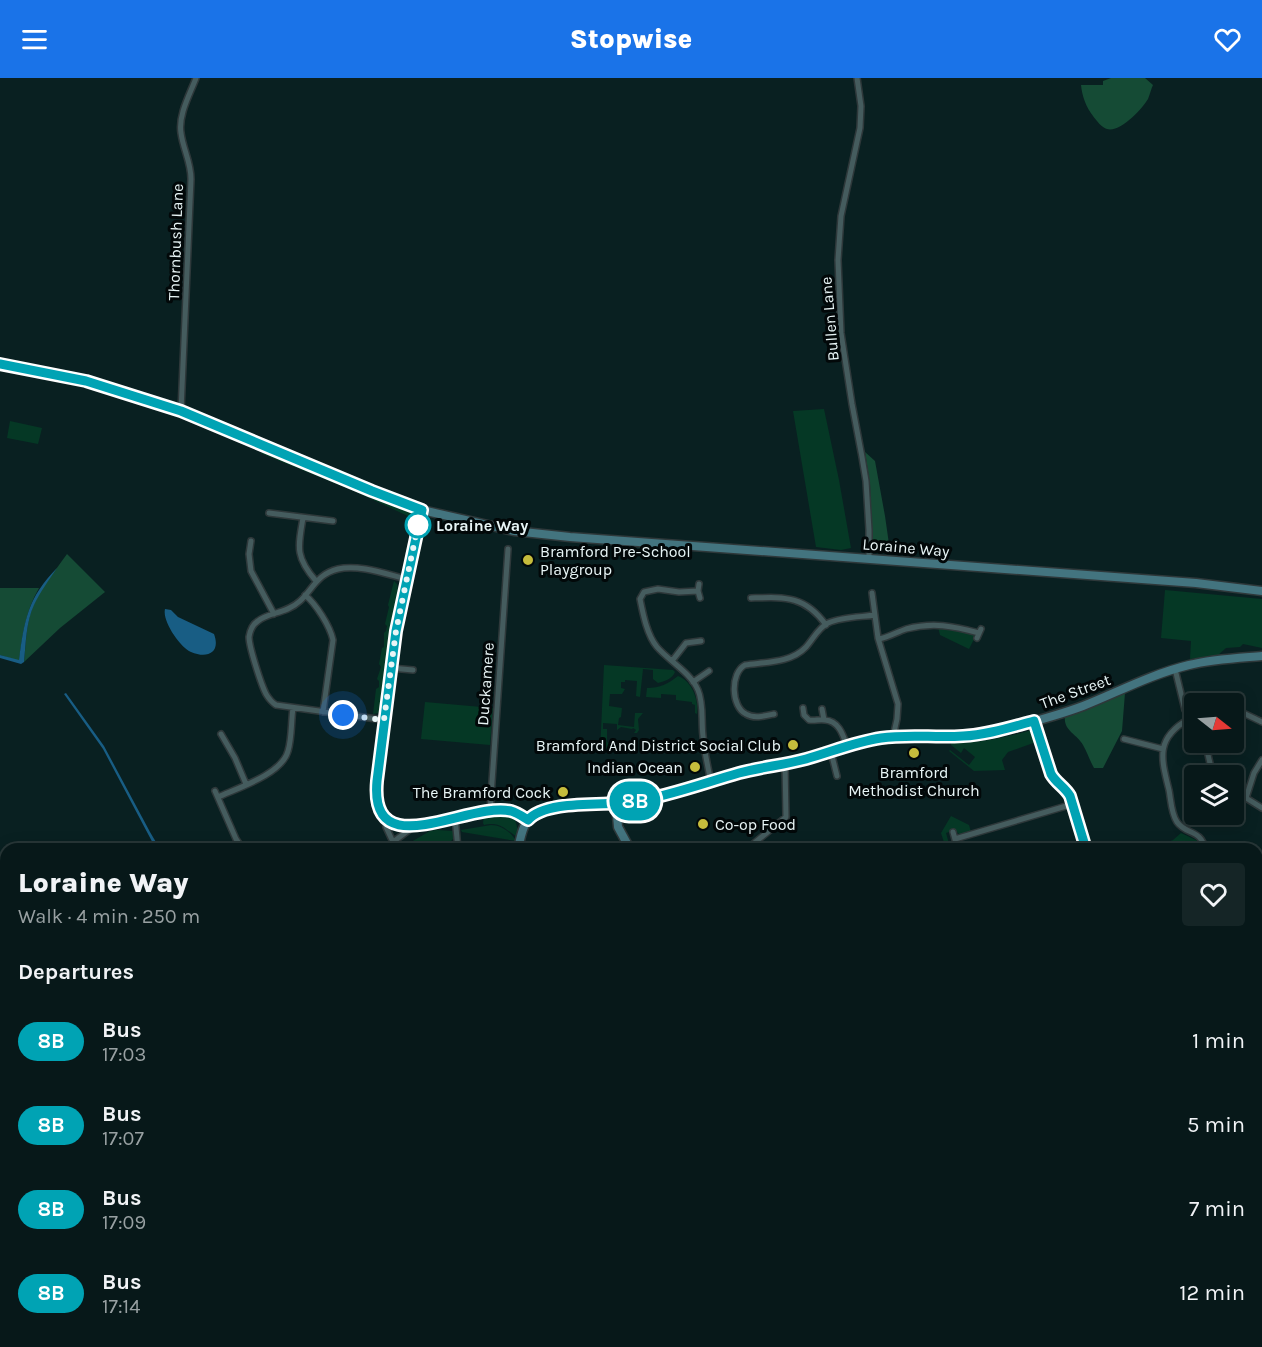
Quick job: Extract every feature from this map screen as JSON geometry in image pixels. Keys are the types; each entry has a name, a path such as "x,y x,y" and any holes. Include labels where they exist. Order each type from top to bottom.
{"main road":[{"name":"Loraine Way","path":"0,364 86,381 181,411 422,510 497,528 548,535 1196,583 1262,591"},
{"name":"The Street","path":"528,820 537,813 561,807 643,800 743,772 785,764 847,746 893,736 979,735 1080,707 1157,674 1210,661 1262,656"},
{"path":"616,804 618,827 627,843"},
{"path":"520,843 528,820"}],"street":[{"name":"Thornbush Lane","path":"181,411 191,171 180,126 196,78"},
{"name":"Bullen Lane","path":"857,78 861,128 841,216 838,236 838,268 841,333 866,481 869,558"},
{"path":"413,827 393,842 376,799 396,631 422,510"},
{"path":"269,513 333,521"},
{"path":"303,518 299,550 304,566 316,581"},
{"path":"251,541 249,554 251,571 274,614"},
{"name":"Duckamere","path":"489,811 508,549"},
{"path":"507,558 516,558"},
{"path":"384,720 276,705 263,688 250,642 250,633 256,622 298,603 316,581 334,570 350,567 406,579"},
{"path":"699,584 699,595 655,589 641,595 641,604 653,641 697,688 701,701 703,739 711,782"},
{"path":"872,593 879,639 898,704 893,736"},
{"path":"305,595 314,604 333,640 322,712"},
{"path":"751,598 796,600 813,610 825,625"},
{"path":"774,714 754,717 741,711 736,700 734,681 738,670 745,665 792,657 804,650 825,625 834,621 874,615"},
{"path":"879,639 904,630 930,625 952,626 979,633"},
{"path":"672,661 686,643 701,641"},
{"path":"391,668 413,670"},
{"path":"1175,669 1184,704"},
{"path":"693,682 709,671"},
{"path":"218,797 275,769 285,759 289,747 293,708"},
{"path":"803,708 804,715 809,720 835,723 847,746"},
{"path":"822,710 824,720"},
{"path":"1244,714 1262,722"},
{"path":"1034,721 1051,774 1056,782 1068,792 1084,843"},
{"path":"1184,722 1171,733 1163,749 1162,761 1175,819 1182,827 1201,838 1203,843"},
{"path":"221,734 246,784"},
{"path":"1124,739 1163,749"},
{"path":"831,752 837,776"},
{"path":"1262,760 1254,773 1246,798 1262,808"},
{"path":"754,843 786,817 785,764"},
{"path":"215,791 239,843"},
{"path":"955,839 1073,804"},
{"path":"385,819 397,825 413,827 489,811 510,811 528,820"},
{"path":"455,817 457,843"},
{"path":"953,832 956,843"}],"green space":[{"path":"1111,78 1145,78 1153,85 1148,99 1130,119 1118,127 1107,129 1097,122 1091,113 1081,85 1103,85 1103,81"},
{"path":"824,409 851,548 841,550 816,547 793,411"},
{"path":"10,421 42,428 38,444 7,438"},
{"path":"865,452 875,461 890,551 872,544 870,484"},
{"path":"260,453 275,455 413,513 416,519 415,528 410,517 354,491"},
{"path":"67,554 105,592 60,628 24,662 33,606"},
{"path":"394,581 398,590 390,628 380,709 378,713 373,714 376,689 379,687 377,679 384,647 388,605"},
{"path":"0,588 39,588 25,623 19,661 0,655"},
{"path":"1165,590 1262,599 1262,648 1243,644 1240,647 1226,648 1217,656 1190,659 1191,641 1161,638"},
{"path":"938,627 974,634 975,637 969,649 940,635"},
{"path":"604,665 675,672 670,678 658,683 653,679 653,670 643,669 640,697 636,696 637,681 625,680 621,682 621,688 625,689 622,694 610,694 609,706 622,708 618,725 634,727 635,713 643,713 638,719 637,733 634,733 636,730 633,728 621,727 617,730 617,724 603,723 603,729 607,729 607,742 612,747 619,748 619,751 600,752"},
{"path":"678,676 687,682 694,692 697,714 692,702 676,700 676,695 661,694 661,698 646,697 647,688 664,685"},
{"path":"1125,693 1122,731 1103,768 1094,768 1083,745 1068,729 1065,716"},
{"path":"425,702 493,708 490,745 421,739"},
{"path":"1032,730 1036,742 1008,752 1002,760 1005,770 974,771 949,751 969,765 975,757 964,748 961,753 951,743 992,739"},
{"path":"504,815 515,820 518,830 517,837 498,825 484,825 483,823 484,816"},
{"path":"951,816 969,825 971,832 960,835 955,830 946,833 949,843 944,843 941,833"},
{"path":"491,825 505,830 516,841 461,830"},
{"path":"430,831 453,831 453,839 451,843 432,841 409,843"},
{"path":"1181,833 1198,843 1166,843"}],"water":[{"path":"57,568 31,612 24,662 21,664 0,658 0,655 19,660 29,610 40,589"},
{"path":"165,609 171,610 178,617 214,634 216,646 214,650 202,655 187,649 169,627"},
{"path":"66,693 104,746 156,843 153,843 103,749 64,694"}],"bus line":[{"name":"8B","path":"0,364 86,381 181,411 422,510 396,631 377,781 378,806 385,819 391,822 413,827 489,811 510,811 528,820 537,813 561,807 643,800 743,772 792,763 872,740 893,736 979,735 1034,721 1051,774 1070,796 1084,843"}],"place":[{"name":"Loraine Way","path":"418,525"},
{"name":"Bramford Pre-School Playgroup","path":"528,560"},
{"name":"Bramford And District Social Club","path":"793,745"},
{"name":"Bramford Methodist Church","path":"914,753"},
{"name":"Indian Ocean","path":"695,767"},
{"name":"The Bramford Cock","path":"563,792"},
{"name":"Co-op Food","path":"703,824"}],"route":[{"path":"343,715 384,720 396,631 418,525"}]}
